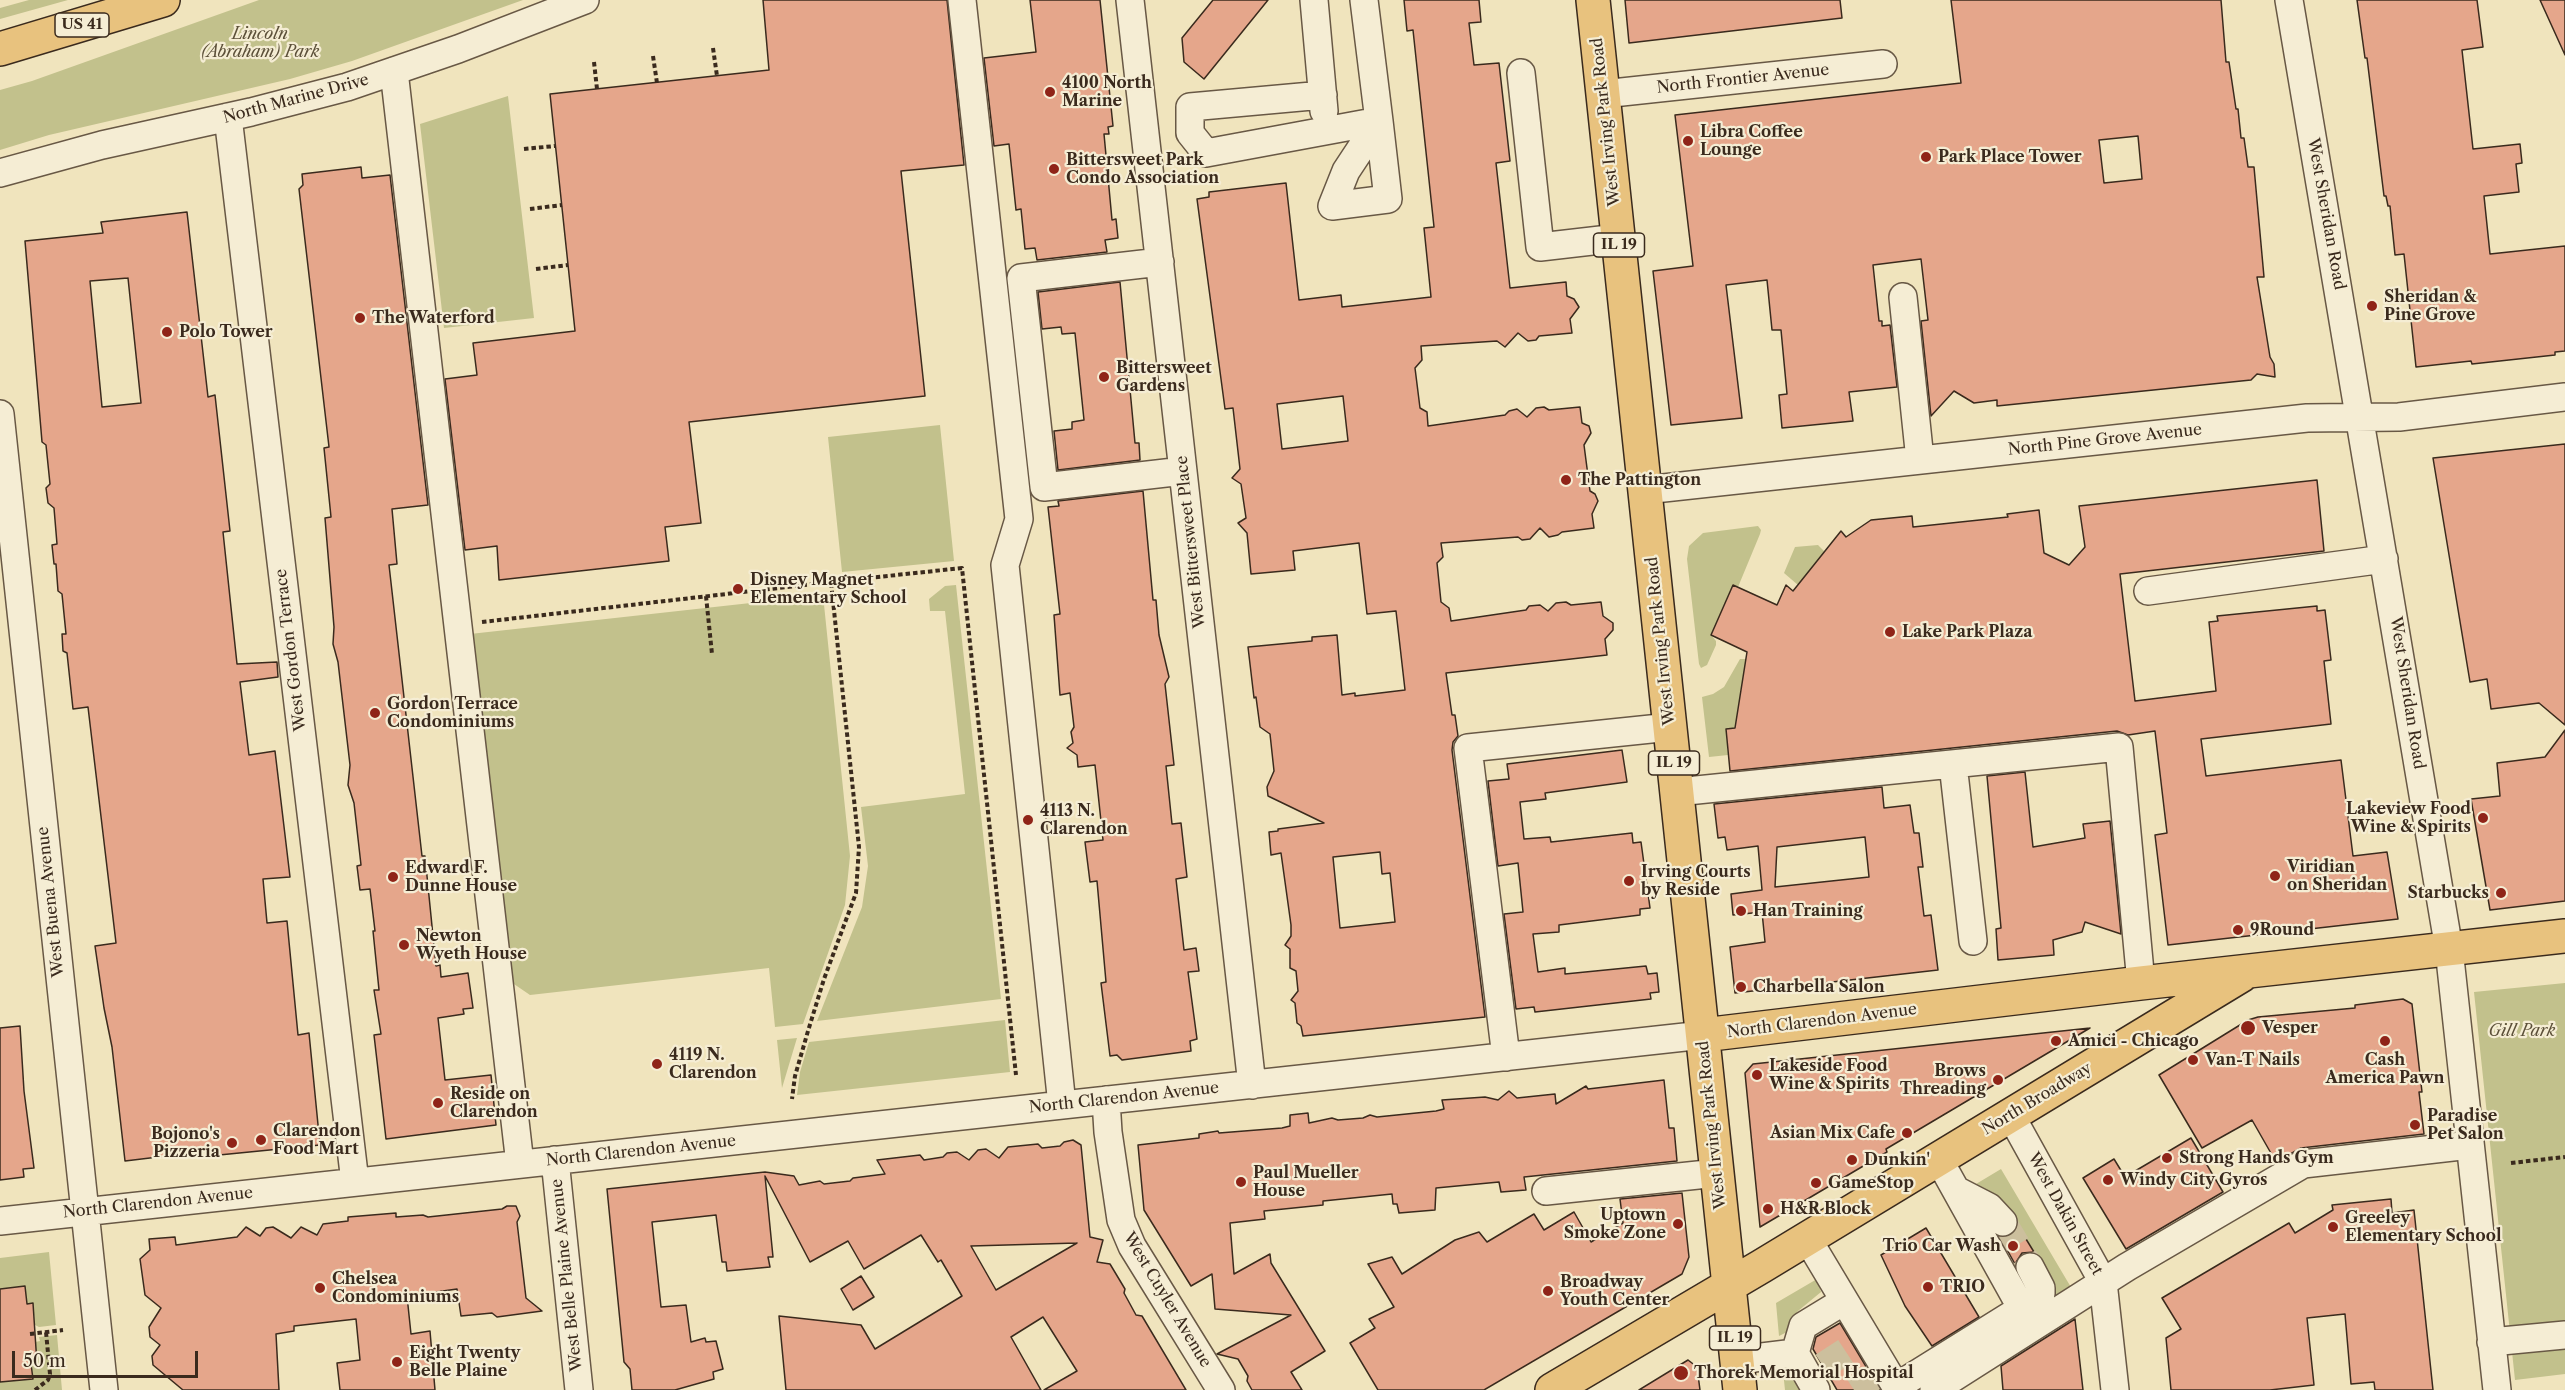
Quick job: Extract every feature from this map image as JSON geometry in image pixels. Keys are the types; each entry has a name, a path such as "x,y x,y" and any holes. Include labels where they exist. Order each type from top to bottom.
{"main road":[{"name":"US 41","path":"0,49 164,0"},
{"name":"West Irving Park Road","path":"1593,0 1739,1375"},
{"name":"North Broadway","path":"1552,1390 1729,1286 2247,972 2565,936"},
{"name":"North Clarendon Avenue","path":"1703,1035 2247,972"}],"street":[{"name":"North Marine Drive","path":"0,173 102,145 347,87 585,0"},
{"path":"962,0 1019,519 1005,565 1062,1105"},
{"name":"West Bittersweet Place","path":"1130,0 1252,1084"},
{"path":"1314,0 1323,95 1324,133"},
{"path":"1146,137 1198,143 1324,133 1379,121 1364,0"},
{"name":"West Sheridan Road","path":"2289,0 2449,949 2497,1390"},
{"name":"North Frontier Avenue","path":"1603,94 1883,64"},
{"path":"394,71 520,1164"},
{"path":"1521,73 1540,247 1618,238"},
{"path":"1198,143 1190,107 1323,95"},
{"name":"West Gordon Terrace","path":"228,117 356,1182"},
{"path":"1160,262 1021,278 1044,487 1183,471"},
{"path":"1903,297 1920,460"},
{"name":"North Pine Grove Avenue","path":"1645,490 2307,418 2399,417 2565,397"},
{"name":"West Buena Avenue","path":"0,414 104,1390"},
{"path":"2148,591 2384,559"},
{"path":"1506,1057 1468,748 1670,727"},
{"path":"1677,792 2118,747 2141,983"},
{"path":"1953,764 1973,941"},
{"name":"North Clarendon Avenue","path":"0,1221 1703,1035"},
{"name":"West Cuyler Avenue","path":"1106,1100 1120,1220 1132,1246 1221,1390"},
{"name":"West Dakin Street","path":"2010,1114 2103,1282 2115,1390"},
{"path":"1934,1390 2103,1282 2302,1164 2470,1144"},
{"path":"1938,1158 2022,1309"},
{"name":"West Belle Plaine Avenue","path":"555,1160 579,1390"},
{"path":"1546,1191 1717,1173"},
{"path":"1956,1190 1989,1207 2002,1222"},
{"path":"1807,1238 1844,1301 1861,1341 1888,1381 2022,1309 2041,1294 2041,1288 2030,1267"},
{"path":"1739,1375 1810,1371 1803,1326 1844,1301"},
{"path":"2492,1342 2565,1335"}],"path":[{"path":"713,48 717,76"},
{"path":"653,56 657,82"},
{"path":"594,62 597,89"},
{"path":"524,149 555,146"},
{"path":"530,209 562,205"},
{"path":"536,269 568,265"},
{"path":"458,624 962,568 1016,1075"},
{"path":"792,1099 795,1076 817,1000 856,893 859,848 831,582"},
{"path":"706,596 712,654"},
{"path":"2511,1163 2565,1157"},
{"path":"30,1334 63,1330"},
{"path":"35,1390 48,1380 50,1374 46,1332"}],"green space":[{"path":"29,0 68,0 0,19 0,8"},
{"name":"Lincoln (Abraham) Park","path":"259,0 523,0 352,61 290,79 49,135 0,150 0,90 32,81"},
{"path":"508,96 534,318 444,328 420,124"},
{"path":"940,425 954,561 842,572 828,437"},
{"path":"1758,526 1761,530 1760,534 1738,587 1733,586 1711,635 1716,645 1707,665 1701,668 1687,559 1689,546 1703,533"},
{"path":"1818,545 1825,552 1798,585 1784,573 1795,547"},
{"path":"956,585 1001,999 817,1021 862,907 868,866 861,807 965,794 945,611 930,611 929,599 945,586"},
{"path":"823,595 850,856 845,905 803,1024 775,1027 769,968 530,995 511,982 470,634"},
{"path":"1740,659 1746,659 1735,728 1726,729 1728,755 1709,757 1702,697 1713,694 1724,687"},
{"name":"Gill Park","path":"2565,983 2565,1374 2515,1380 2474,992"},
{"path":"1005,1020 1010,1072 797,1095 800,1072 809,1042"},
{"path":"797,1038 782,1088 777,1040"},
{"path":"2001,1169 2072,1289 2050,1301 2039,1261 2013,1216 1976,1184"},
{"path":"49,1252 56,1325 39,1327 35,1325 33,1304 27,1304 25,1286 0,1289 0,1258"},
{"path":"1817,1279 1821,1292 1798,1311 1790,1322 1787,1332 1779,1336 1776,1303"},
{"path":"57,1335 62,1390 0,1390 0,1382 33,1378 31,1364 37,1364 35,1342 40,1341 39,1337"},
{"path":"1783,1371 1792,1372 1802,1390 1785,1390"}],"building":[{"path":"763,0 947,0 964,165 901,171 925,396 689,422 701,523 665,527 669,561 499,580 497,546 465,550 445,379 477,375 473,343 575,331 550,94 769,70"},
{"path":"1030,0 1100,0 1113,126 1108,127 1109,134 1104,134 1112,220 1116,219 1118,238 1105,240 1107,252 1037,260 1035,248 1025,249 1021,209 1016,210 1009,144 994,146 984,58 1036,52"},
{"path":"1213,0 1268,0 1204,79 1184,62 1182,38"},
{"path":"1404,0 1479,0 1481,22 1469,23 1474,65 1499,63 1510,161 1496,163 1510,288 1566,282 1567,296 1574,299 1579,307 1570,319 1572,333 1539,336 1536,340 1528,341 1518,333 1505,347 1497,341 1421,346 1422,360 1415,368 1420,408 1427,412 1428,426 1505,415 1517,409 1527,417 1536,408 1544,407 1549,410 1580,407 1582,423 1589,426 1591,433 1584,445 1590,491 1595,494 1598,501 1592,514 1594,528 1562,532 1549,537 1540,528 1530,539 1522,540 1518,537 1441,543 1443,557 1437,563 1441,602 1449,608 1451,621 1526,610 1529,606 1540,605 1548,611 1556,603 1566,602 1571,605 1601,602 1603,616 1613,623 1613,630 1605,639 1607,655 1446,673 1452,715 1455,715 1458,736 1453,742 1452,750 1485,1017 1303,1036 1301,1026 1297,1023 1295,1003 1291,1000 1298,991 1296,971 1290,968 1290,949 1285,945 1291,936 1291,925 1281,853 1271,855 1269,832 1324,823 1268,796 1267,787 1274,771 1270,734 1260,727 1248,647 1312,641 1312,637 1337,635 1342,695 1355,693 1355,696 1405,690 1396,611 1367,614 1359,543 1293,551 1295,570 1251,574 1247,533 1238,523 1246,518 1241,484 1232,478 1240,469 1233,408 1225,409 1197,199 1209,197 1209,192 1286,183 1299,300 1341,295 1342,307 1431,297 1424,228 1434,227 1413,30 1407,31","holes":["1343,396 1348,441 1282,449 1277,404","1380,852 1382,874 1390,873 1395,922 1340,928 1333,857"]},
{"path":"1625,0 1840,0 1842,18 1629,43"},
{"path":"1951,0 2221,0 2226,62 2229,62 2241,138 2244,138 2248,167 2254,167 2264,277 2257,277 2275,377 2257,374 2251,380 1997,406 1997,400 1974,403 1954,391 1931,416 1921,321 1928,320 1921,259 1873,265 1879,321 1882,321 1882,326 1890,325 1897,387 1849,392 1853,421 1782,428 1779,395 1787,394 1781,330 1772,330 1767,280 1726,285 1742,418 1671,425 1653,271 1693,266 1675,115 1961,83","holes":["2138,136 2142,179 2104,183 2099,140"]},
{"path":"2357,0 2477,0 2483,47 2462,50 2473,149 2520,144 2522,163 2516,164 2519,192 2484,196 2490,254 2565,246 2565,351 2555,352 2555,355 2472,364 2471,361 2416,367 2404,254 2395,255 2390,206 2384,196 2367,58 2365,58"},
{"path":"2540,0 2565,0 2565,55"},
{"path":"361,167 362,178 390,175 428,505 392,509 397,564 389,565 422,856 425,856 436,966 440,965 441,977 468,973 473,1008 463,1009 464,1014 438,1018 445,1080 491,1075 496,1125 386,1139 374,1035 381,1034 374,990 379,990 373,931 375,931 370,889 360,890 357,866 361,865 354,803 348,785 350,765 338,662 333,644 334,627 325,518 331,517 324,448 329,447 299,189 303,185 302,174"},
{"path":"187,212 208,397 215,395 230,531 223,532 237,664 277,662 278,677 240,682 249,755 275,751 290,877 263,879 267,923 287,921 298,1035 309,1033 320,1145 209,1156 208,1151 125,1161 112,1047 95,946 116,943 88,707 73,709 67,653 63,651 62,634 66,634 62,594 58,591 52,545 57,544 54,508 48,503 46,488 50,484 46,445 42,442 25,241 103,233 101,222","holes":["128,278 141,403 102,407 90,281"]},
{"name":"Bittersweet Gardens","path":"1120,282 1135,443 1139,443 1140,460 1058,470 1054,431 1072,429 1072,422 1084,420 1075,333 1062,334 1061,327 1042,329 1038,292"},
{"path":"2565,444 2565,725 2539,703 2491,709 2487,679 2470,682 2433,458"},
{"path":"2317,480 2324,551 2120,574 2135,701 2216,691 2209,622 2218,621 2217,616 2317,606 2317,611 2325,610 2331,660 2324,661 2331,724 2201,739 2206,776 2341,760 2353,856 2387,852 2398,919 2168,945 2155,835 2167,833 2155,731 2128,735 2117,731 1730,771 1726,729 1735,728 1747,652 1711,635 1733,585 1777,605 1786,585 1793,591 1841,531 1846,537 1871,520 1912,516 1913,527 2008,517 2007,514 2039,510 2044,553 2069,565 2085,547 2079,506"},
{"path":"1143,491 1153,600 1156,600 1159,635 1169,677 1165,684 1174,765 1166,766 1172,824 1181,823 1187,877 1176,879 1184,950 1196,948 1199,971 1188,972 1197,1039 1190,1041 1191,1051 1122,1060 1117,1055 1110,1056 1101,983 1106,982 1097,881 1090,882 1085,842 1103,840 1095,765 1078,767 1077,755 1067,748 1073,743 1071,732 1074,727 1070,693 1060,695 1054,615 1060,614 1048,507 1059,506 1058,501"},
{"path":"2565,730 2565,901 2490,910 2471,799 2500,796 2497,763 2545,757"},
{"name":"Irving Courts by Reside","path":"1622,750 1627,782 1545,793 1546,799 1520,802 1524,839 1550,837 1551,842 1632,833 1633,843 1641,842 1650,908 1640,909 1640,915 1559,925 1559,932 1533,934 1538,972 1565,968 1565,974 1646,966 1648,974 1657,973 1659,992 1650,993 1651,999 1535,1012 1534,1007 1516,1009 1504,914 1523,912 1518,863 1498,866 1488,781 1509,779 1507,764"},
{"path":"2025,772 2033,847 2085,838 2083,824 2110,821 2121,934 2085,922 2082,932 2053,940 2054,955 1998,960 1996,929 2001,928 1987,776"},
{"path":"1882,787 1884,808 1910,805 1914,833 1919,833 1923,867 1918,867 1924,916 1931,915 1938,970 1735,993 1730,947 1765,942 1762,912 1733,915 1731,894 1762,890 1758,846 1727,850 1725,837 1718,838 1714,804","holes":["1865,837 1869,877 1775,887 1777,847"]},
{"path":"2403,999 2412,1004 2422,1092 2419,1092 2424,1134 2301,1148 2276,1162 2252,1120 2202,1148 2159,1075 2248,1020 2258,1017 2355,1008 2355,1005"},
{"path":"20,1026 24,1091 34,1168 23,1169 24,1177 0,1180 0,1028"},
{"path":"2090,1028 1760,1227 1745,1073 1753,1064"},
{"path":"1664,1080 1669,1128 1674,1128 1677,1161 1524,1177 1526,1190 1501,1192 1499,1182 1436,1188 1435,1210 1399,1213 1397,1204 1393,1204 1392,1194 1323,1201 1323,1205 1264,1211 1265,1219 1230,1223 1234,1274 1270,1254 1271,1263 1325,1351 1291,1372 1302,1390 1252,1390 1247,1381 1248,1376 1238,1359 1217,1354 1291,1315 1215,1309 1212,1274 1191,1286 1144,1210 1138,1145 1199,1138 1199,1134 1218,1131 1219,1133 1282,1128 1290,1126 1290,1115 1308,1113 1309,1123 1332,1118 1338,1120 1363,1118 1370,1115 1377,1117 1436,1111 1444,1109 1442,1100 1485,1097 1498,1100 1509,1091 1517,1098 1555,1094 1556,1104 1586,1086 1588,1089"},
{"path":"2191,1138 2223,1192 2126,1249 2083,1178 2114,1159 2125,1177"},
{"path":"1073,1140 1081,1145 1090,1237 1103,1240 1097,1262 1110,1264 1125,1289 1124,1293 1136,1315 1142,1316 1186,1390 1044,1390 1077,1371 1043,1317 1011,1337 1041,1390 786,1390 779,1316 861,1325 875,1349 962,1296 941,1260 938,1262 921,1235 864,1269 848,1241 810,1262 765,1176 773,1257 768,1257 770,1267 727,1271 726,1262 722,1262 716,1215 652,1222 661,1307 686,1305 691,1342 705,1338 706,1342 716,1341 723,1369 713,1372 714,1379 675,1390 632,1390 630,1369 624,1362 607,1189 765,1172 794,1176 799,1185 820,1181 824,1184 885,1174 877,1160 920,1155 924,1160 957,1152 969,1160 978,1150 986,1149 999,1158 1008,1147 1038,1144 1042,1148 1060,1146 1064,1142","holes":["1077,1243 996,1290 971,1246"]},
{"path":"1682,1193 1689,1257 1682,1274 1484,1390 1378,1390 1350,1343 1375,1328 1369,1319 1394,1307 1368,1264 1392,1257 1402,1274 1455,1240 1479,1232 1487,1242 1534,1214 1544,1230 1574,1212 1591,1242 1623,1223 1620,1199"},
{"path":"2391,1199 2392,1213 2414,1210 2433,1390 2375,1390 2374,1382 2351,1384 2345,1314 2307,1318 2314,1385 2270,1390 2171,1390 2166,1338 2181,1329 2162,1298 2289,1223 2295,1233 2333,1210 2332,1205"},
{"path":"507,1206 516,1206 520,1216 517,1222 526,1298 542,1311 497,1317 492,1313 461,1316 457,1289 407,1296 411,1334 430,1331 435,1390 340,1390 337,1363 360,1360 356,1319 294,1326 294,1331 276,1334 279,1390 183,1390 153,1365 152,1356 160,1345 150,1337 149,1327 161,1308 145,1295 140,1259 150,1250 149,1239 175,1237 176,1245 237,1237 246,1227 260,1236 266,1228 273,1227 291,1238 301,1227 317,1235 323,1224 348,1221 348,1217 396,1213 396,1217 423,1215 428,1217 502,1209"},
{"path":"2018,1226 2034,1252 2022,1253 2015,1264 2000,1237 2013,1234"},
{"name":"TRIO","path":"1926,1228 1979,1317 1932,1346 1905,1306 1881,1255"},
{"path":"861,1276 874,1297 853,1310 841,1289"},
{"path":"25,1286 27,1304 33,1303 37,1364 31,1364 33,1379 0,1382 0,1289"},
{"path":"2075,1319 2083,1390 2003,1390 2001,1366"},
{"path":"1840,1323 1880,1390 1837,1390 1813,1349 1816,1337"},
{"name":"Thorek Memorial Hospital","path":"1688,1360 1697,1367 1700,1390 1639,1390"}],"tunnel":[{"path":"2003,1222 2030,1267"},
{"path":"1823,1366 1855,1345"},
{"path":"1854,1390 1874,1377"}],"place":[{"name":"4100 North Marine","path":"1050,92"},
{"name":"Libra Coffee Lounge","path":"1688,141"},
{"name":"Park Place Tower","path":"1926,157"},
{"name":"Bittersweet Park Condo Association","path":"1054,169"},
{"name":"Sheridan & Pine Grove","path":"2372,306"},
{"name":"The Waterford","path":"360,318"},
{"name":"Polo Tower","path":"167,332"},
{"name":"Bittersweet Gardens","path":"1104,377"},
{"name":"The Pattington","path":"1566,480"},
{"name":"Disney Magnet Elementary School","path":"738,589"},
{"name":"Lake Park Plaza","path":"1890,632"},
{"name":"Gordon Terrace Condominiums","path":"375,713"},
{"name":"Lakeview Food Wine & Spirits","path":"2483,818"},
{"name":"4113 N. Clarendon","path":"1028,820"},
{"name":"Viridian on Sheridan","path":"2275,876"},
{"name":"Edward F. Dunne House","path":"393,877"},
{"name":"Irving Courts by Reside","path":"1629,881"},
{"name":"Starbucks","path":"2501,893"},
{"name":"Han Training","path":"1741,911"},
{"name":"9Round","path":"2238,930"},
{"name":"Newton Wyeth House","path":"404,945"},
{"name":"Charbella Salon","path":"1741,987"},
{"name":"Vesper","path":"2248,1028"},
{"name":"Amici - Chicago","path":"2056,1041"},
{"name":"Cash America Pawn","path":"2385,1041"},
{"name":"Van-T Nails","path":"2193,1060"},
{"name":"4119 N. Clarendon","path":"657,1064"},
{"name":"Lakeside Food Wine & Spirits","path":"1757,1075"},
{"name":"Brows Threading","path":"1998,1080"},
{"name":"Reside on Clarendon","path":"438,1103"},
{"name":"Paradise Pet Salon","path":"2415,1125"},
{"name":"Asian Mix Cafe","path":"1907,1133"},
{"name":"Clarendon Food Mart","path":"261,1140"},
{"name":"Bojono's Pizzeria","path":"232,1143"},
{"name":"Strong Hands Gym","path":"2167,1158"},
{"name":"Dunkin'","path":"1852,1160"},
{"name":"Windy City Gyros","path":"2108,1180"},
{"name":"Paul Mueller House","path":"1241,1182"},
{"name":"GameStop","path":"1816,1183"},
{"name":"H&R Block","path":"1768,1209"},
{"name":"Uptown Smoke Zone","path":"1678,1224"},
{"name":"Greeley Elementary School","path":"2333,1227"},
{"name":"Trio Car Wash","path":"2013,1246"},
{"name":"TRIO","path":"1928,1287"},
{"name":"Chelsea Condominiums","path":"320,1288"},
{"name":"Broadway Youth Center","path":"1548,1291"},
{"name":"Eight Twenty Belle Plaine","path":"397,1362"},
{"name":"Thorek Memorial Hospital","path":"1681,1373"}]}
